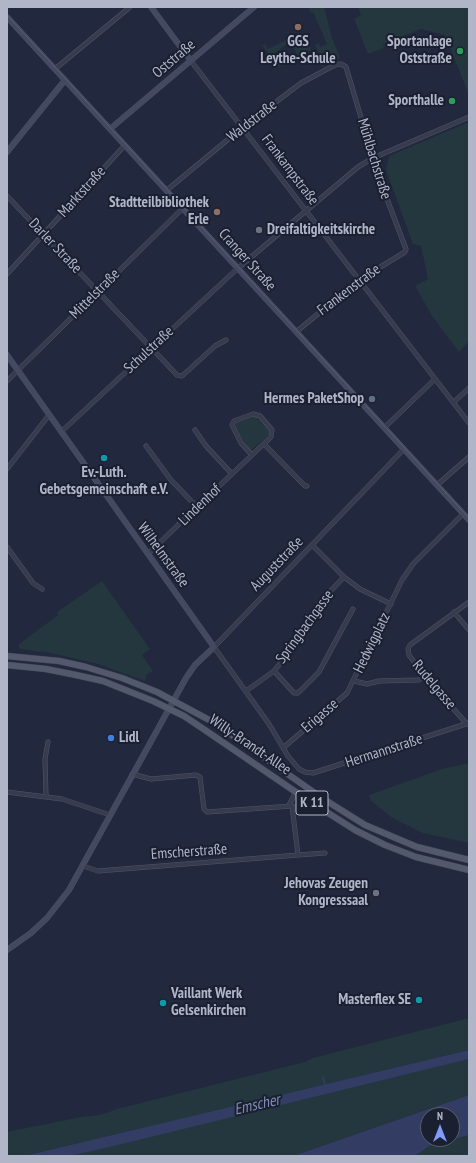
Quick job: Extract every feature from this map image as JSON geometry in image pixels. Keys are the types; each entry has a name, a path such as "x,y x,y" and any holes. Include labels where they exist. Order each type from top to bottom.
{"main road":[{"name":"Willy-Brandt-Allee","path":"7,656 59,662 86,667 122,678 174,700 232,735 322,798 365,825 417,847 469,860"},
{"name":"Willy-Brandt-Allee","path":"7,665 46,669 103,681 170,708 208,731 306,799 355,830 385,845 416,857 469,870"}],"street":[{"path":"55,69 130,7"},
{"name":"Frankampstraße","path":"151,7 358,280 454,402 469,424"},
{"name":"Oststraße","path":"110,129 254,7"},
{"name":"Cranger Straße","path":"7,17 469,520"},
{"name":"Waldstraße","path":"167,190 242,127 301,83 335,65 343,65"},
{"name":"Mühlbachstraße","path":"343,65 347,70 373,158 406,249 405,252"},
{"path":"7,152 65,80"},
{"name":"Schulstraße","path":"60,432 238,269 358,167 373,158 469,117"},
{"name":"Marktstraße","path":"7,274 125,144"},
{"name":"Darler Straße","path":"7,196 99,291 177,376 182,376 215,346 226,340"},
{"name":"Mittelstraße","path":"7,381 183,208"},
{"name":"Frankenstraße","path":"296,332 358,280 405,252"},
{"name":"Wilhelmstraße","path":"7,355 60,432 246,691 288,756 300,769"},
{"path":"384,428 435,379"},
{"path":"454,402 469,388"},
{"name":"Lindenhof","path":"148,554 271,437 272,430 260,416 253,414 232,423 233,430 252,455"},
{"path":"7,469 49,415"},
{"path":"195,430 206,446 232,474"},
{"path":"264,444 305,486 307,486"},
{"path":"146,446 171,480 197,507"},
{"name":"Auguststraße","path":"174,700 195,666 404,449"},
{"path":"437,485 469,457"},
{"name":"Hedwigplatz","path":"425,677 418,680 379,681 367,684 354,681 402,580 413,564 463,514"},
{"name":"Springbachgasse","path":"312,545 344,577 360,589 391,604"},
{"path":"7,547 33,583 42,589"},
{"name":"Springbachgasse","path":"246,691 274,671 290,651 320,602 344,577"},
{"name":"Rudelgasse","path":"468,724 425,677 409,655 408,649 410,645 469,602"},
{"path":"274,671 294,692 298,693 319,672 352,609"},
{"path":"454,612 469,630"},
{"name":"Erigasse","path":"283,748 347,693 354,681"},
{"path":"7,950 31,933 47,918 69,890 174,700"},
{"name":"Hermannstraße","path":"300,769 313,773 468,724"},
{"path":"46,796 44,759 48,742"},
{"path":"132,774 151,779 196,775 200,777 204,808 207,812 289,805 293,809 298,855"},
{"path":"7,792 46,796 110,815"},
{"path":"289,805 296,792"},
{"path":"293,809 306,799"},
{"name":"Emscherstraße","path":"83,866 98,871 325,852"}],"shaded area":[{"path":"308,7 324,7 332,38 340,57 339,59 333,60 322,67 320,64 323,62 315,45 319,43 320,47 327,44 313,12 311,13"},
{"name":"Sportanlage Oststraße","path":"358,7 469,7 469,95 445,35 421,29 383,44 384,48 368,54 354,19 361,15"},
{"path":"290,38 291,41 275,53 284,64 279,67 262,45 265,44 268,49"},
{"path":"295,45 310,47 311,50 300,58 298,57 294,48"},
{"path":"469,122 469,341 459,352 432,316 415,286 428,279 421,246 413,244 386,170 389,156"},
{"path":"255,416 270,431 270,434 250,451 234,427 235,423"},
{"path":"102,581 150,649 142,655 153,671 147,674 145,681 98,664 51,653 19,649 19,644 58,615 57,612"},
{"path":"469,763 469,843 423,833 391,817 370,800 369,795 442,769"},
{"path":"469,1018 469,1050 24,1156 7,1156 7,1132 81,1117 100,1115 117,1109 305,1062 313,1058"},
{"path":"469,1059 469,1095 434,1107 420,1107 420,1112 293,1156 70,1156"},
{"path":"469,1135 469,1156 415,1156 428,1147 460,1147 460,1137"}],"water":[{"name":"Emscher","path":"469,1050 469,1059 118,1145 70,1156 24,1156"},
{"path":"469,1095 469,1135 460,1137 460,1107 434,1107"},
{"path":"420,1112 420,1147 428,1147 415,1156 293,1156"}],"waterway":[{"path":"323,1077 325,1085"}],"tram line":[{"path":"7,15 469,518"}],"place":[{"name":"GGS Leythe-Schule","path":"298,27"},
{"name":"Sportanlage Oststraße","path":"460,51"},
{"name":"Sporthalle","path":"452,101"},
{"name":"Stadtteilbibliothek Erle","path":"217,212"},
{"name":"Dreifaltigkeitskirche","path":"259,230"},
{"name":"Hermes PaketShop","path":"372,399"},
{"name":"Ev.-Luth. Gebetsgemeinschaft e.V.","path":"104,458"},
{"name":"Lidl","path":"111,738"},
{"name":"Jehovas Zeugen Kongresssaal","path":"376,893"},
{"name":"Masterflex SE","path":"419,1000"},
{"name":"Vaillant Werk Gelsenkirchen","path":"163,1003"}]}
